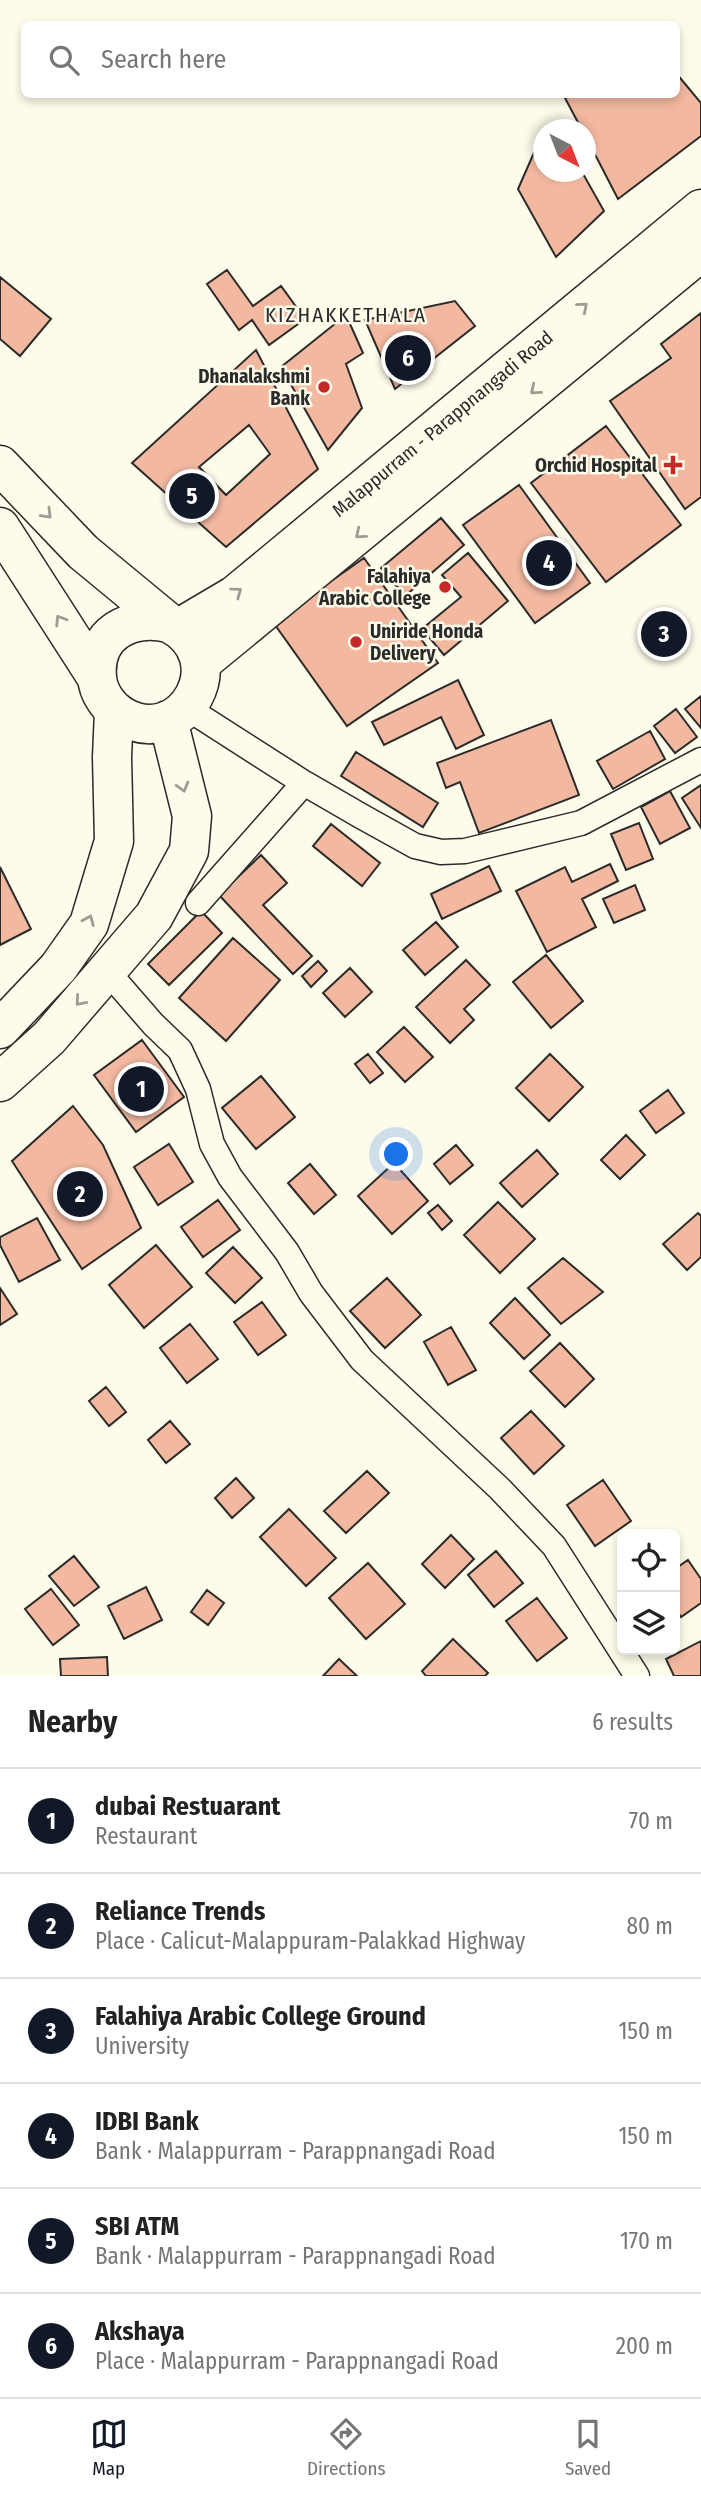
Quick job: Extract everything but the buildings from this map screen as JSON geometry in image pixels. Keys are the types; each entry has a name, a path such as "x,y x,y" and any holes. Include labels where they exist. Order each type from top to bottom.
{"main road":[{"name":"Malappurram - Parappnangadi Road","path":"174,625 235,595 701,209"},
{"name":"Malappurram - Parappnangadi Road","path":"201,663 701,252"},
{"path":"0,465 83,552 174,625 197,649 201,663 199,687 178,714 149,724 131,721 114,711 103,696 97,678 0,527"},
{"path":"97,678 101,651 117,629 133,621 151,619 174,625"},
{"path":"0,1029 58,968 89,924 114,841 111,757 114,711"},
{"path":"0,1082 49,1038 154,916 189,851 192,816 178,714"}],"street":[{"path":"178,714 415,846 441,852 465,851 582,823 701,760"},
{"path":"198,903 304,783"},
{"path":"107,971 153,1024 180,1050 198,1089 212,1144 230,1177 287,1252 311,1293 362,1360 500,1489 554,1546 636,1676"}],"place":[{"name":"Akshaya","path":"408,358"},
{"name":"Dhanalakshmi Bank","path":"324,387"},
{"name":"Orchid Hospital","path":"673,465"},
{"name":"SBI ATM","path":"192,496"},
{"name":"IDBI Bank","path":"549,563"},
{"name":"Falahiya Arabic College","path":"445,587"},
{"name":"Falahiya Arabic College Ground","path":"664,634"},
{"name":"Uniride Honda Delivery","path":"356,642"},
{"name":"dubai Restuarant","path":"141,1089"},
{"name":"Reliance Trends","path":"80,1194"}],"district":[{"name":"KIZHAKKETHALA","path":"346,315"}]}
